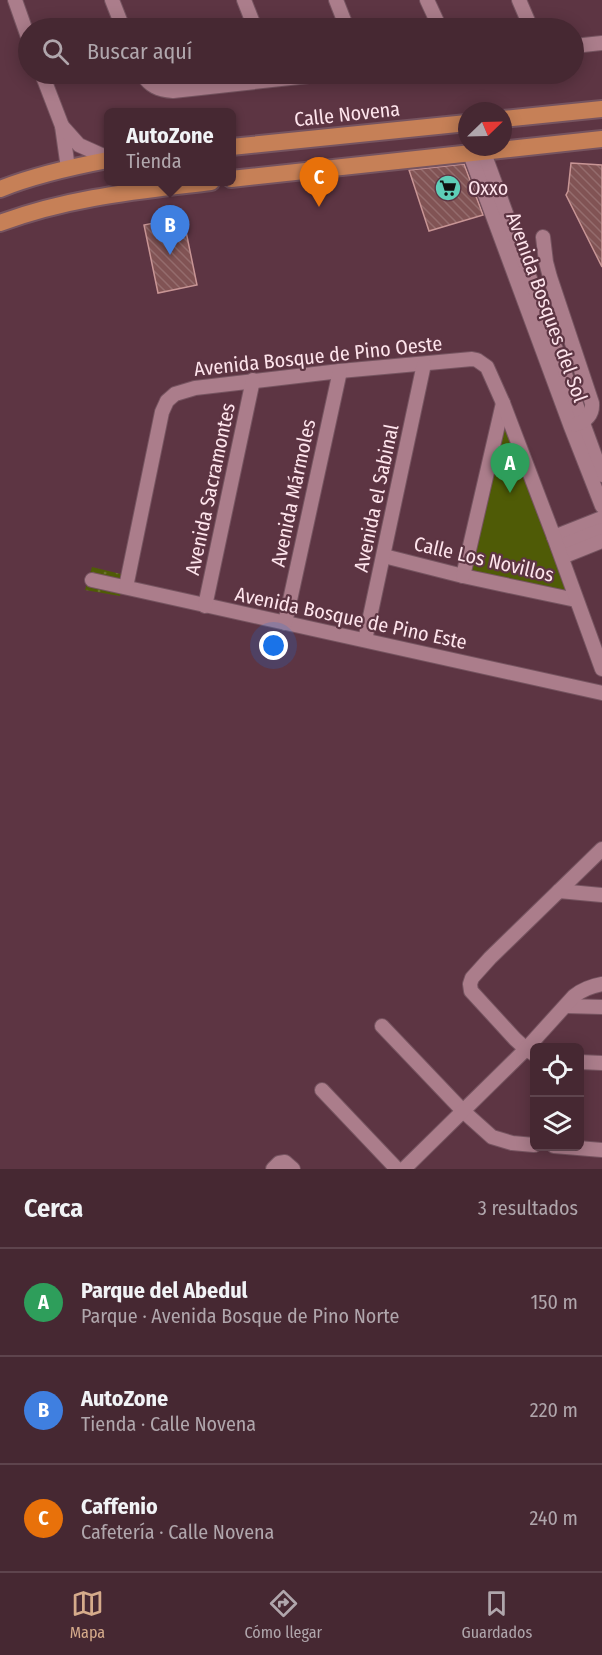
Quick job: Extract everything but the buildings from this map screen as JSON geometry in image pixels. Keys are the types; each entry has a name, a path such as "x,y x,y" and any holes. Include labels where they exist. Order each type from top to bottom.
{"main road":[{"path":"512,118 602,109"},
{"path":"512,127 554,120 576,112"},
{"name":"Calle Novena","path":"236,146 458,124"},
{"path":"512,148 602,139"},
{"path":"236,178 458,153"},
{"path":"0,189 23,180 104,160"},
{"path":"0,223 36,210 85,198 180,186"}],"street":[{"path":"15,0 22,18"},
{"path":"112,0 119,18"},
{"path":"244,0 251,18"},
{"path":"336,0 343,18"},
{"path":"428,0 436,18"},
{"path":"519,0 527,18"},
{"path":"584,45 602,43"},
{"path":"46,84 62,126 68,168"},
{"path":"151,84 161,90 172,91 224,84"},
{"path":"62,126 78,145 104,157"},
{"name":"Avenida Bosques del Sol","path":"478,156 577,424 602,506"},
{"path":"543,237 550,277 591,396 592,408 588,416 577,424"},
{"name":"Avenida Bosque de Pino Oeste","path":"126,587 162,412 167,401 175,394 253,380 472,359 487,367 503,403"},
{"name":"Avenida el Sabinal","path":"365,640 424,364"},
{"name":"Avenida Mármoles","path":"285,623 339,371"},
{"name":"Avenida Sacramontes","path":"205,606 253,380"},
{"path":"503,403 602,669"},
{"path":"463,576 503,403"},
{"name":"Avenida Bosques del Sol","path":"577,424 602,475"},
{"path":"558,547 602,518"},
{"path":"558,547 602,530"},
{"path":"558,547 602,541"},
{"name":"Calle Los Novillos","path":"384,556 463,576 576,600"},
{"name":"Avenida Bosque de Pino Este","path":"92,580 602,693"},
{"path":"404,1169 463,1111 530,1052 471,991 470,984 478,971 602,849"},
{"path":"559,891 602,895"},
{"path":"537,1043 574,996 582,990 602,984"},
{"path":"566,1006 602,1007"},
{"path":"382,1026 463,1111 492,1137 512,1143 530,1145"},
{"path":"584,1062 602,1064"},
{"path":"322,1090 397,1169"},
{"path":"584,1148 602,1150"},
{"path":"273,1169 279,1163 285,1162 293,1169"}],"green space":[{"path":"504,413 574,594 468,573"},
{"path":"92,567 125,575 120,596 85,590"}],"place":[{"name":"Oxxo","path":"448,188"},
{"name":"Caffenio","path":"319,207"},
{"name":"AutoZone","path":"170,255"},
{"name":"Parque del Abedul","path":"510,493"}]}
